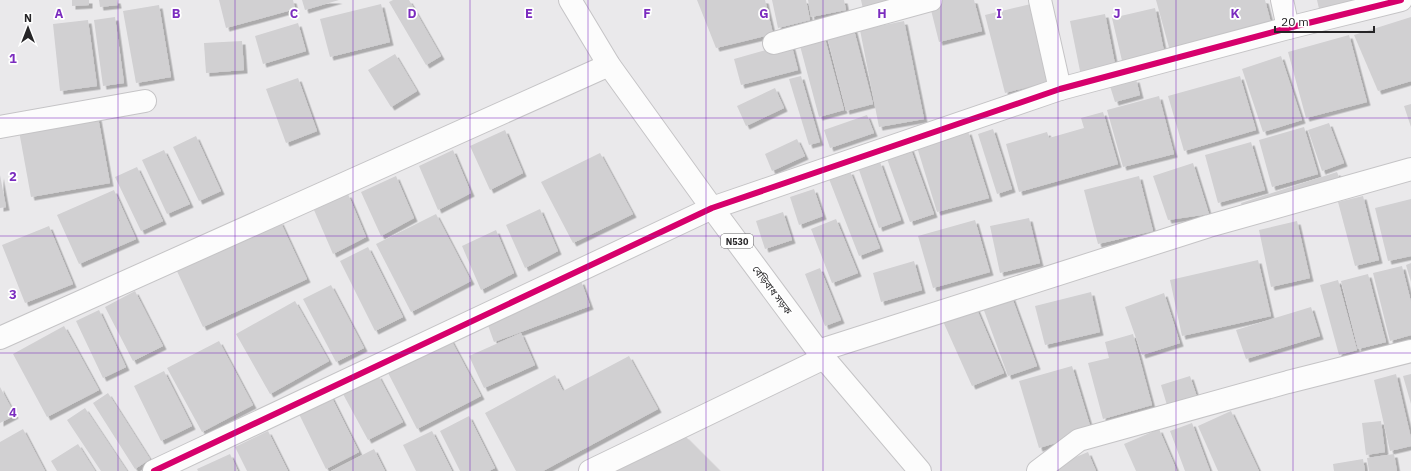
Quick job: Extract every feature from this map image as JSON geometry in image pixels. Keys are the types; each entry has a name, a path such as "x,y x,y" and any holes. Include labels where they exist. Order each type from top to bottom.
{"main road":[{"name":"বেড়িবাধ সড়ক","path":"570,0 609,65 712,208 821,355 920,471"},
{"path":"774,43 931,0"},
{"path":"1040,0 1060,89"},
{"path":"1282,0 1288,28"},
{"path":"154,471 712,208 1060,89 1288,28 1401,0"},
{"path":"0,338 609,65"},
{"path":"0,127 145,101"},
{"path":"590,471 821,355 1209,226 1411,169"},
{"path":"1038,471 1079,440 1288,382 1411,352"}],"building":[{"path":"72,0 89,0 89,5 72,6"},
{"path":"99,0 117,0 118,5 100,7"},
{"path":"219,0 293,0 295,9 226,28"},
{"path":"302,0 339,0 305,10"},
{"path":"393,0 409,0 441,56 426,65 389,2"},
{"path":"697,0 765,0 773,34 716,48"},
{"path":"772,0 806,0 810,20 778,28"},
{"path":"808,0 844,0 846,10 811,17"},
{"path":"861,0 903,0 863,9"},
{"path":"938,0 974,0 982,31 939,42 929,2"},
{"path":"1156,0 1265,0 1271,23 1170,51"},
{"path":"1317,0 1371,0 1320,13"},
{"path":"1035,3 1055,80 1005,93 985,15"},
{"path":"381,4 390,42 330,57 320,19"},
{"path":"159,5 171,77 136,83 123,11"},
{"path":"1155,8 1165,56 1123,65 1112,18"},
{"path":"1105,14 1116,69 1081,76 1070,21"},
{"path":"115,17 124,83 103,86 94,20"},
{"path":"1411,17 1411,81 1378,91 1354,35"},
{"path":"88,20 97,86 60,91 53,24"},
{"path":"904,21 924,119 879,127 860,30"},
{"path":"298,23 306,51 263,64 255,36"},
{"path":"853,26 873,104 846,111 826,32"},
{"path":"824,35 844,110 819,117 799,42"},
{"path":"1349,35 1367,102 1306,118 1288,52"},
{"path":"242,41 244,70 206,73 204,43"},
{"path":"791,43 798,70 741,85 734,59"},
{"path":"395,54 417,91 391,107 368,70"},
{"path":"1281,56 1302,120 1263,132 1242,69"},
{"path":"801,76 820,142 809,145 789,79"},
{"path":"1240,76 1256,130 1184,151 1168,96"},
{"path":"298,78 317,131 286,143 266,89"},
{"path":"1136,79 1140,95 1115,102 1110,86"},
{"path":"775,88 784,108 746,126 737,106"},
{"path":"1159,96 1174,154 1123,167 1107,110"},
{"path":"1411,104 1411,127 1404,106"},
{"path":"1103,112 1118,164 1019,192 1006,144 1047,132 1049,138 1084,128 1081,118"},
{"path":"867,115 874,133 830,148 824,130"},
{"path":"98,117 110,183 31,197 19,131"},
{"path":"1329,123 1344,163 1322,171 1308,130"},
{"path":"1304,127 1318,174 1272,187 1259,140"},
{"path":"993,129 1012,189 997,194 978,134"},
{"path":"505,130 523,173 490,190 470,146"},
{"path":"968,131 989,198 937,212 917,147"},
{"path":"196,136 221,191 199,201 173,147"},
{"path":"797,139 805,156 772,171 765,154"},
{"path":"1251,142 1265,190 1218,203 1205,155"},
{"path":"910,147 934,214 910,222 886,156"},
{"path":"164,150 190,204 167,214 142,160"},
{"path":"453,150 471,193 438,210 419,166"},
{"path":"600,153 633,214 573,243 541,182"},
{"path":"880,162 901,220 879,228 859,170"},
{"path":"1193,163 1209,214 1168,220 1153,176"},
{"path":"137,167 163,221 141,231 115,177"},
{"path":"850,171 880,248 859,256 829,179"},
{"path":"1337,172 1341,182 1245,213 1241,203"},
{"path":"0,175 6,207 0,208"},
{"path":"396,176 414,218 381,236 361,192"},
{"path":"1139,176 1153,231 1098,244 1084,190"},
{"path":"814,189 823,216 799,225 790,197"},
{"path":"114,190 136,239 79,264 57,215"},
{"path":"348,194 366,237 333,254 314,210"},
{"path":"1363,196 1379,260 1355,266 1338,202"},
{"path":"1411,199 1411,256 1388,261 1375,208"},
{"path":"540,209 558,251 525,268 506,225"},
{"path":"783,212 792,240 765,249 756,221"},
{"path":"436,214 471,281 411,312 376,244"},
{"path":"1029,218 1040,263 1000,273 990,226"},
{"path":"836,219 858,273 832,283 811,229"},
{"path":"975,220 990,272 933,288 918,236"},
{"path":"280,221 307,279 203,327 176,269"},
{"path":"1297,221 1310,278 1271,287 1259,230"},
{"path":"49,226 73,284 25,303 2,245"},
{"path":"496,230 514,273 481,290 462,246"},
{"path":"368,247 403,317 375,331 340,261"},
{"path":"1258,260 1271,316 1182,336 1170,280"},
{"path":"914,261 922,290 881,302 873,273"},
{"path":"1411,263 1411,282 1406,265"},
{"path":"1402,266 1411,302 1411,335 1390,341 1373,273"},
{"path":"820,268 841,320 825,326 805,274"},
{"path":"1368,274 1386,342 1358,349 1341,281"},
{"path":"1338,280 1357,350 1339,355 1320,285"},
{"path":"581,281 590,306 494,342 485,317"},
{"path":"331,285 364,348 336,362 303,299"},
{"path":"135,291 163,346 133,361 105,307"},
{"path":"1091,292 1100,332 1045,345 1035,306"},
{"path":"1164,293 1180,343 1142,355 1125,307"},
{"path":"1011,295 1037,366 1008,376 982,305"},
{"path":"295,301 329,361 270,394 236,334"},
{"path":"975,305 1004,373 972,386 942,319"},
{"path":"1311,307 1320,336 1246,359 1236,330"},
{"path":"99,310 126,367 103,378 76,321"},
{"path":"64,326 99,390 47,417 13,354"},
{"path":"521,333 535,365 484,388 469,356"},
{"path":"1133,334 1152,405 1103,419 1088,363 1109,358 1105,342"},
{"path":"449,336 481,396 417,429 386,369"},
{"path":"219,341 253,405 202,432 167,368"},
{"path":"629,356 658,409 543,471 516,471 485,413 555,375 563,391"},
{"path":"1072,366 1092,432 1039,448 1019,381"},
{"path":"164,371 192,426 161,441 134,386"},
{"path":"1396,374 1411,438 1411,446 1390,451 1374,380"},
{"path":"1411,374 1411,404 1403,376"},
{"path":"378,375 403,422 368,440 343,394"},
{"path":"1190,376 1199,403 1169,412 1161,385"},
{"path":"0,387 15,415 0,423"},
{"path":"108,393 150,459 135,469 93,403"},
{"path":"330,394 359,452 326,469 297,410"},
{"path":"85,408 127,471 101,471 67,420"},
{"path":"1231,411 1259,471 1218,471 1198,426"},
{"path":"469,416 495,468 489,471 460,471 440,431"},
{"path":"1381,421 1385,452 1366,455 1362,423"},
{"path":"1192,423 1210,471 1185,471 1170,431"},
{"path":"23,429 45,471 0,471 0,442"},
{"path":"1159,429 1177,471 1136,471 1124,444"},
{"path":"268,431 288,471 247,471 235,447"},
{"path":"432,431 452,471 416,471 403,445"},
{"path":"685,436 720,471 616,471"},
{"path":"78,444 95,471 57,471 51,461"},
{"path":"374,449 385,471 331,471"},
{"path":"1088,452 1096,471 1042,471"},
{"path":"230,454 238,471 198,471 197,469"},
{"path":"1394,454 1397,471 1369,471 1367,458"},
{"path":"1363,459 1365,471 1334,471 1333,464"}],"cycle path":[{"path":"154,471 712,208 1060,89 1288,28 1401,0"}]}
